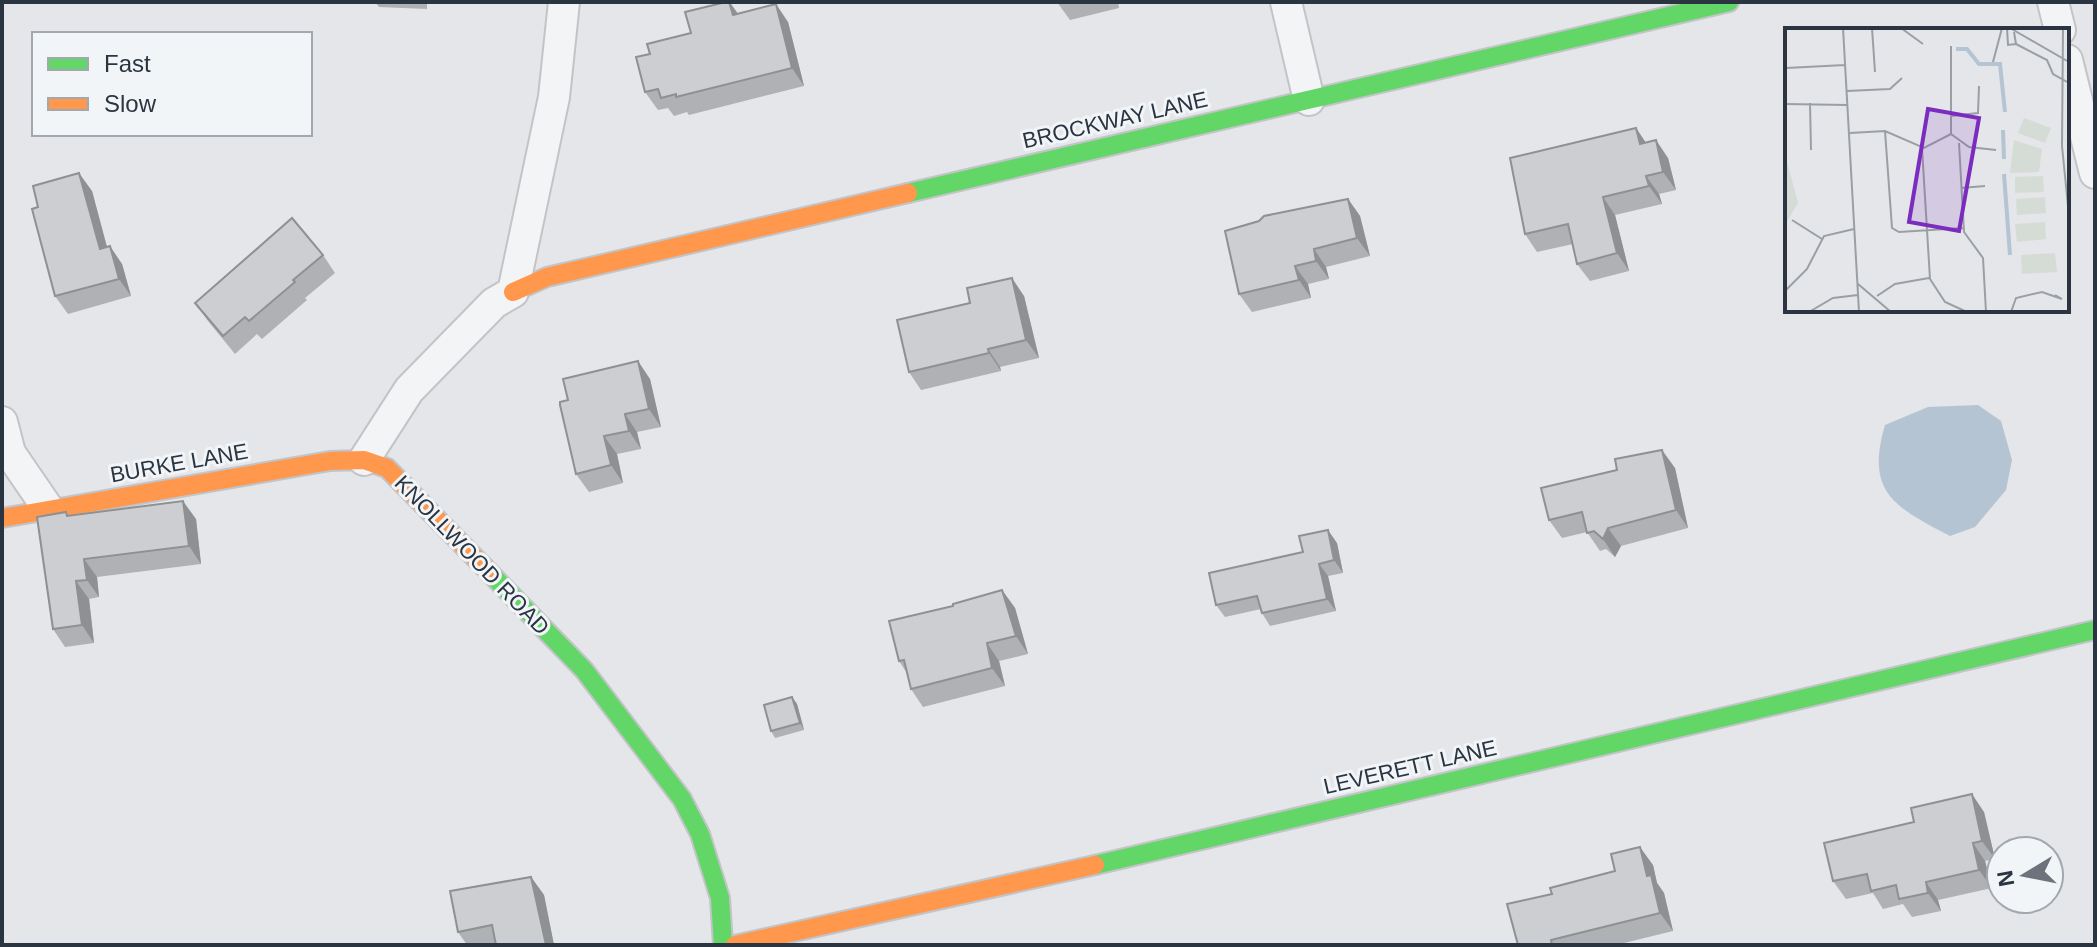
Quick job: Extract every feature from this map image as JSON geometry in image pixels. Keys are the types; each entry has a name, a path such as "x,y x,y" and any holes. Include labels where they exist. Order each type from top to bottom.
{"street":[{"path":"364,460 409,390 494,303 513,292 554,97 564,2"},
{"path":"1286,2 1309,100"},
{"name":"BROCKWAY LANE","path":"513,292 547,277 1729,2"},
{"path":"2053,2 2060,28"},
{"path":"2069,68 2095,173"},
{"path":"2,422 10,453 49,510"},
{"name":"BURKE LANE","path":"2,518 330,461 364,460"},
{"name":"KNOLLWOOD ROAD","path":"364,460 387,468 584,670 682,799 700,834 720,898 723,945"},
{"name":"LEVERETT LANE","path":"735,945 1162,850 2095,630"}],"water":[{"path":"1978,405 2001,421 2012,460 2006,490 1975,527 1950,536 1914,516 1889,495 1879,467 1880,448 1885,425 1928,407"}],"building":[{"path":"729,2 733,15 776,4 792,68 676,97 676,94 661,98 658,89 645,92 636,57 650,54 647,44 691,33 685,12"},
{"path":"1636,128 1640,144 1656,140 1663,172 1646,176 1649,186 1603,197 1617,253 1577,264 1568,224 1525,234 1510,158"},
{"path":"79,173 100,249 110,246 119,279 55,296 32,209 38,207 33,186"},
{"path":"1348,199 1357,238 1314,249 1316,261 1295,266 1299,280 1239,294 1225,231 1259,221 1264,216"},
{"path":"292,218 323,255 249,321 245,317 223,336 195,303"},
{"path":"1012,278 1026,340 988,349 989,353 909,372 897,320 970,303 967,288"},
{"path":"638,361 649,409 625,414 629,431 604,436 611,465 576,474 560,405 560,402 568,400 563,379"},
{"path":"1662,450 1676,510 1608,528 1603,539 1594,531 1587,533 1582,512 1549,520 1541,488 1617,470 1615,459"},
{"path":"183,501 189,546 84,559 87,580 76,581 82,625 53,629 37,517"},
{"path":"1328,530 1334,560 1319,564 1327,599 1262,613 1257,596 1216,605 1209,573 1303,552 1299,536"},
{"path":"1002,590 1016,636 987,643 992,668 911,689 904,660 899,661 889,621 953,606"},
{"path":"792,697 800,723 771,731 764,705"},
{"path":"1972,794 1982,841 1973,843 1979,870 1926,882 1928,893 1899,899 1896,885 1871,891 1867,874 1833,881 1824,843 1914,822 1911,808"},
{"path":"1640,847 1647,876 1651,875 1660,913 1551,940 1552,945 1518,945 1507,904 1552,894 1550,888 1615,871 1611,854"},
{"path":"531,877 546,945 496,945 492,925 458,932 450,891"}],"traffic: fast":[{"path":"908,193 1729,2"},
{"path":"488,571 584,670 682,799 700,834 720,898 723,945"},
{"path":"1095,865 2095,630"}],"traffic: slow":[{"path":"513,292 547,277 908,193"},
{"path":"2,518 330,461 364,460 387,468 488,571"},
{"path":"735,945 1095,865"}]}
